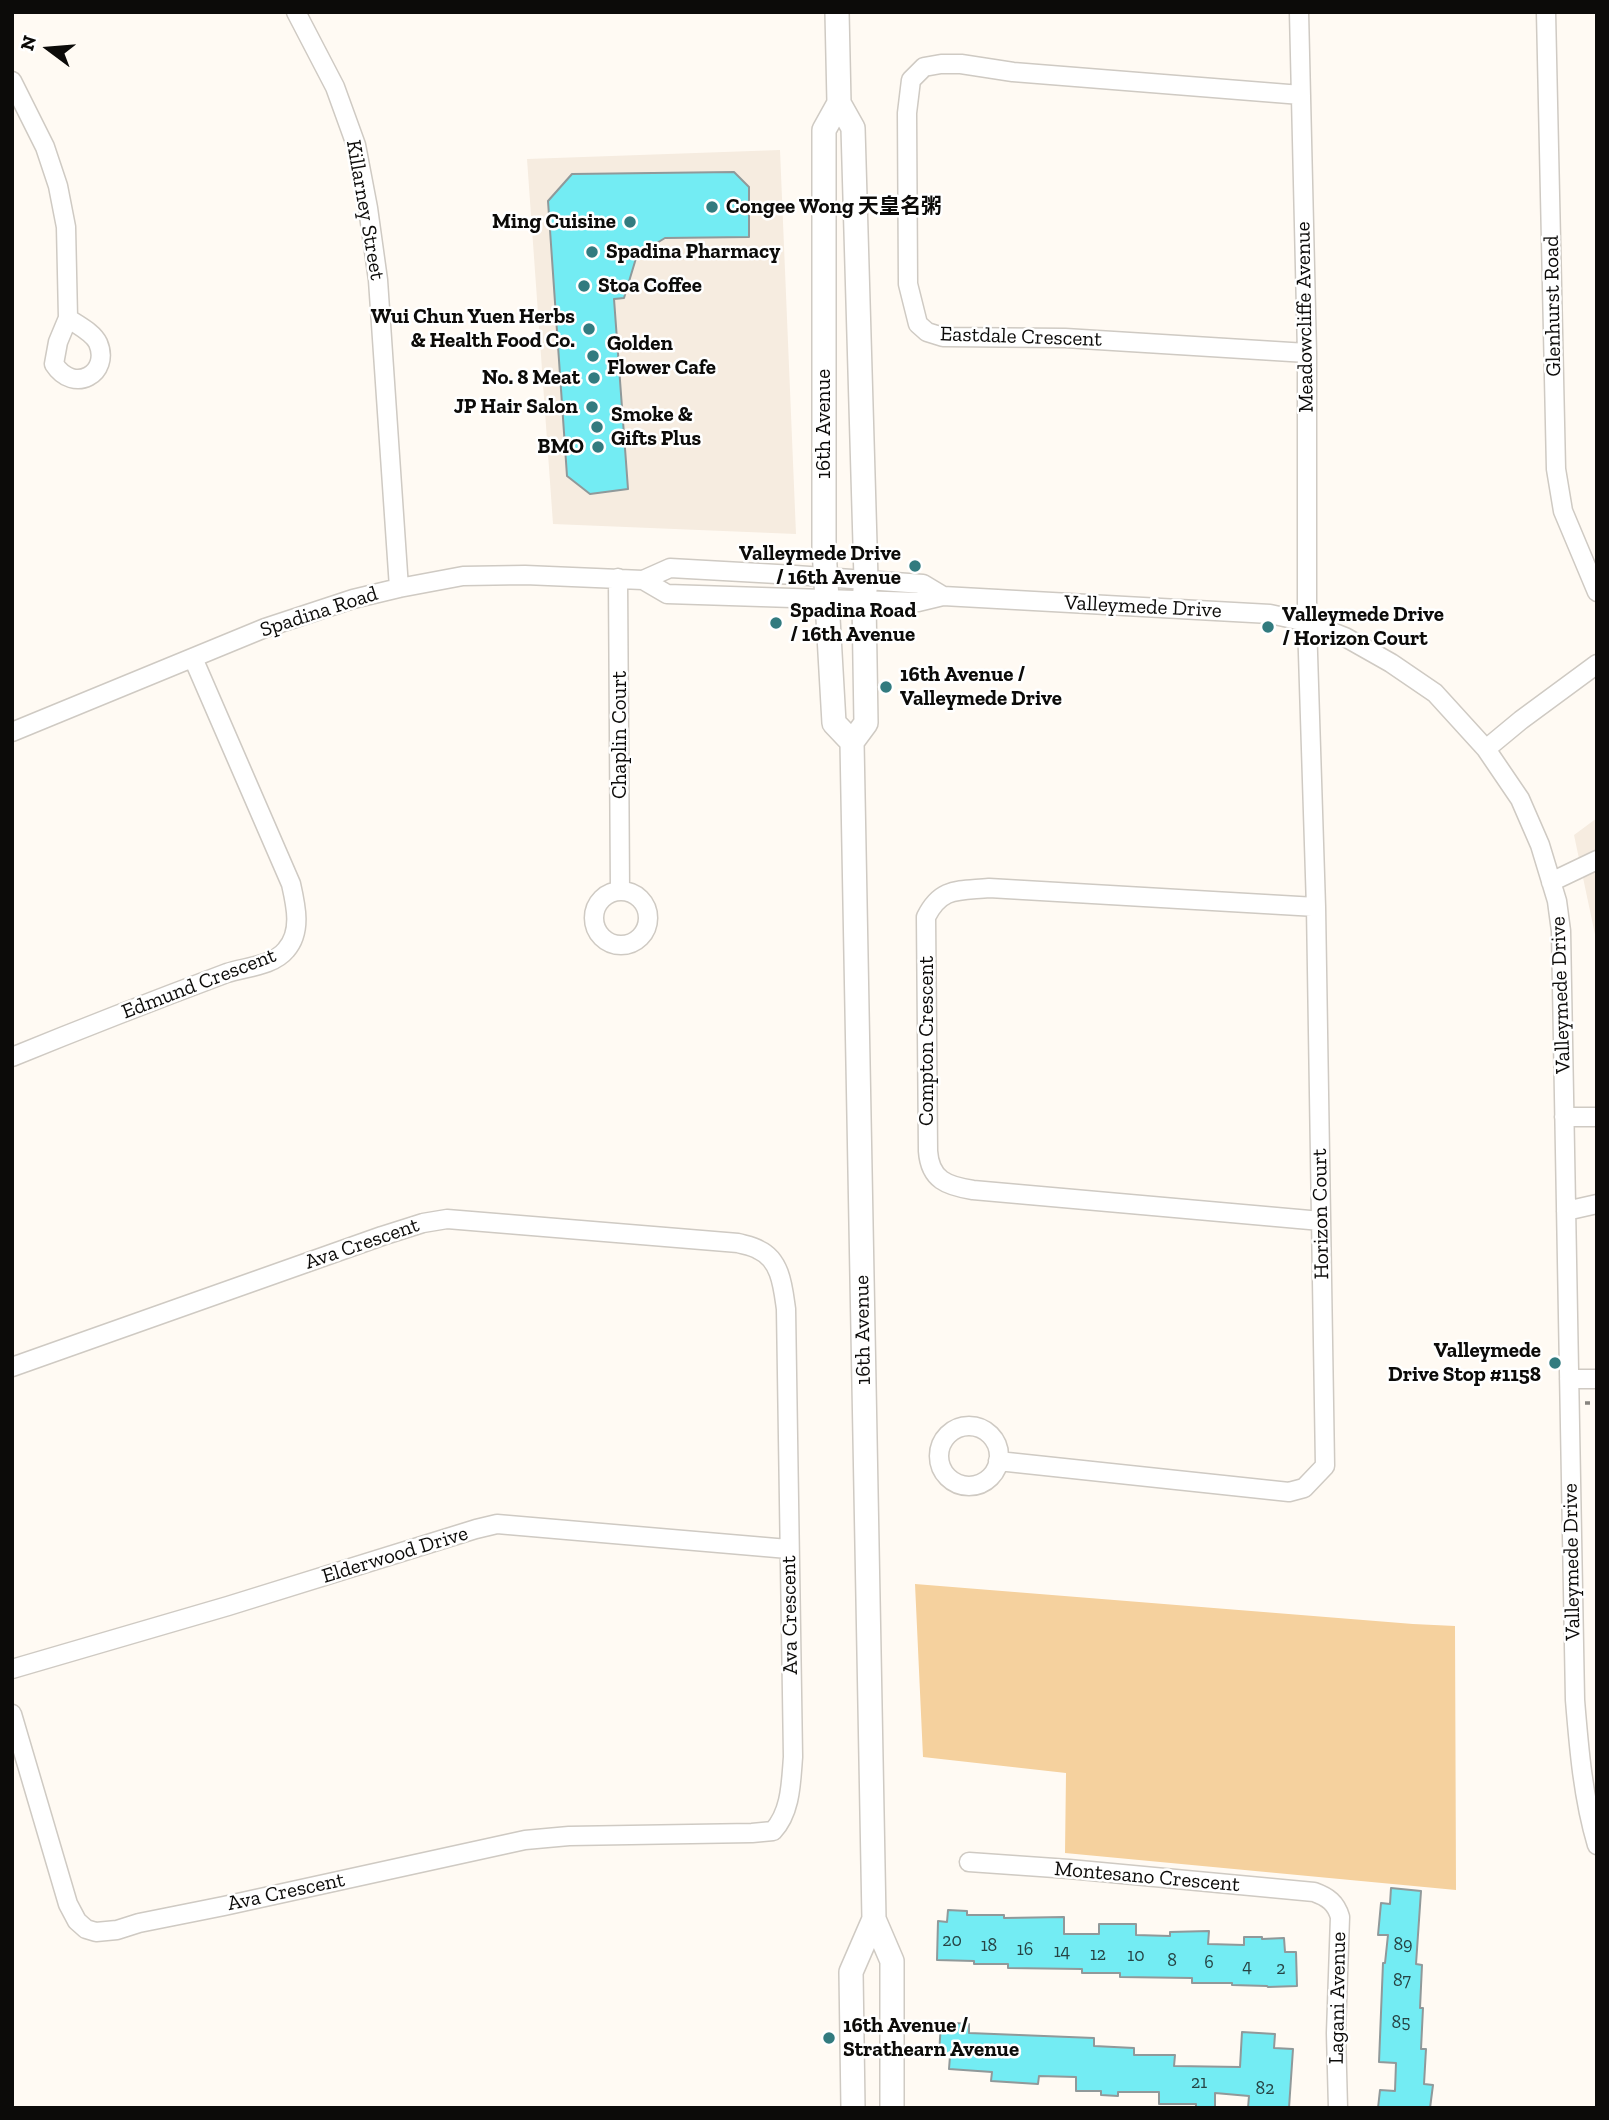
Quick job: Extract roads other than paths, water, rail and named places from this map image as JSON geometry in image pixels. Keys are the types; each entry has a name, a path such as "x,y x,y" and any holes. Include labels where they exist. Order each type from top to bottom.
{"main road":[{"name":"16th Avenue","path":"837,12 839,103 853,128 865,590 866,723 852,742 873,1919 892,1961 892,2108"},
{"name":"16th Avenue","path":"839,103 824,130 824,548 834,723 852,742"},
{"name":"16th Avenue","path":"853,2108 851,1972 873,1919"}],"street":[{"name":"Meadowcliffe Avenue","path":"1299,12 1307,353 1307,622"},
{"name":"Glenhurst Road","path":"1546,12 1556,469 1563,511 1597,592"},
{"name":"Killarney Street","path":"303,15 335,87 356,145 369,208 378,280 400,587"},
{"name":"Eastdale Crescent","path":"1301,95 1013,72 961,64 924,67 911,80 907,113 908,284 918,324 927,332 943,337 1065,338 1307,353"},
{"path":"12,81 45,147 58,186 65,227 68,318"},
{"name":"Spadina Road","path":"643,580 670,568 827,588 865,590"},
{"name":"Spadina Road","path":"12,732 277,624 400,587 463,576 525,575 643,580 667,594 827,588"},
{"name":"Chaplin Court","path":"618,578 620,891"},
{"name":"Valleymede Drive","path":"865,590 923,584 943,596 1270,614 1307,622 1356,643 1436,693 1486,749 1520,799 1540,845 1557,901 1561,931 1575,1700 1579,1758 1588,1814 1597,1845"},
{"name":"Horizon Court","path":"998,1461 1289,1492 1304,1488 1325,1466 1316,907 1307,622"},
{"name":"Edmund Crescent","path":"12,1057 233,971 267,962 284,953 294,939 297,911 291,884 193,658"},
{"path":"1486,749 1597,664"},
{"path":"1551,882 1597,859"},
{"name":"Compton Crescent","path":"1316,907 989,888 951,891 933,903 926,917 928,1151 929,1166 937,1177 951,1187 1321,1221"},
{"path":"1564,1117 1597,1117"},
{"path":"1566,1211 1597,1205"},
{"name":"Ava Crescent","path":"12,1367 382,1236 447,1219 738,1243 761,1250 774,1263 782,1282 786,1309 793,1757 787,1804 781,1822 773,1831 569,1836 525,1840 117,1930 96,1932 86,1929 77,1921 68,1904 12,1714"},
{"path":"1569,1379 1597,1379"},
{"name":"Elderwood Drive","path":"12,1669 498,1524 788,1549"},
{"name":"Montesano Crescent","path":"969,1862 1324,1895"},
{"name":"Lagani Avenue","path":"1324,1895 1337,1908 1340,1917 1336,2033 1338,2108"}],"place":[{"name":"Congee Wong 天皇名粥","path":"712,207"},
{"name":"Ming Cuisine","path":"630,222"},
{"name":"Spadina Pharmacy","path":"592,252"},
{"name":"Stoa Coffee","path":"584,286"},
{"name":"Wui Chun Yuen Herbs & Health Food Co.","path":"589,329"},
{"name":"Golden Flower Cafe","path":"593,356"},
{"name":"No. 8 Meat","path":"594,378"},
{"name":"JP Hair Salon","path":"592,407"},
{"name":"Smoke & Gifts Plus","path":"597,427"},
{"name":"BMO","path":"598,447"},
{"name":"Valleymede Drive / 16th Avenue","path":"915,566"},
{"name":"Spadina Road / 16th Avenue","path":"776,623"},
{"name":"Valleymede Drive / Horizon Court","path":"1268,627"},
{"name":"16th Avenue / Valleymede Drive","path":"886,687"},
{"name":"Valleymede Drive Stop #1158","path":"1555,1363"},
{"name":"16th Avenue / Strathearn Avenue","path":"829,2038"}]}
